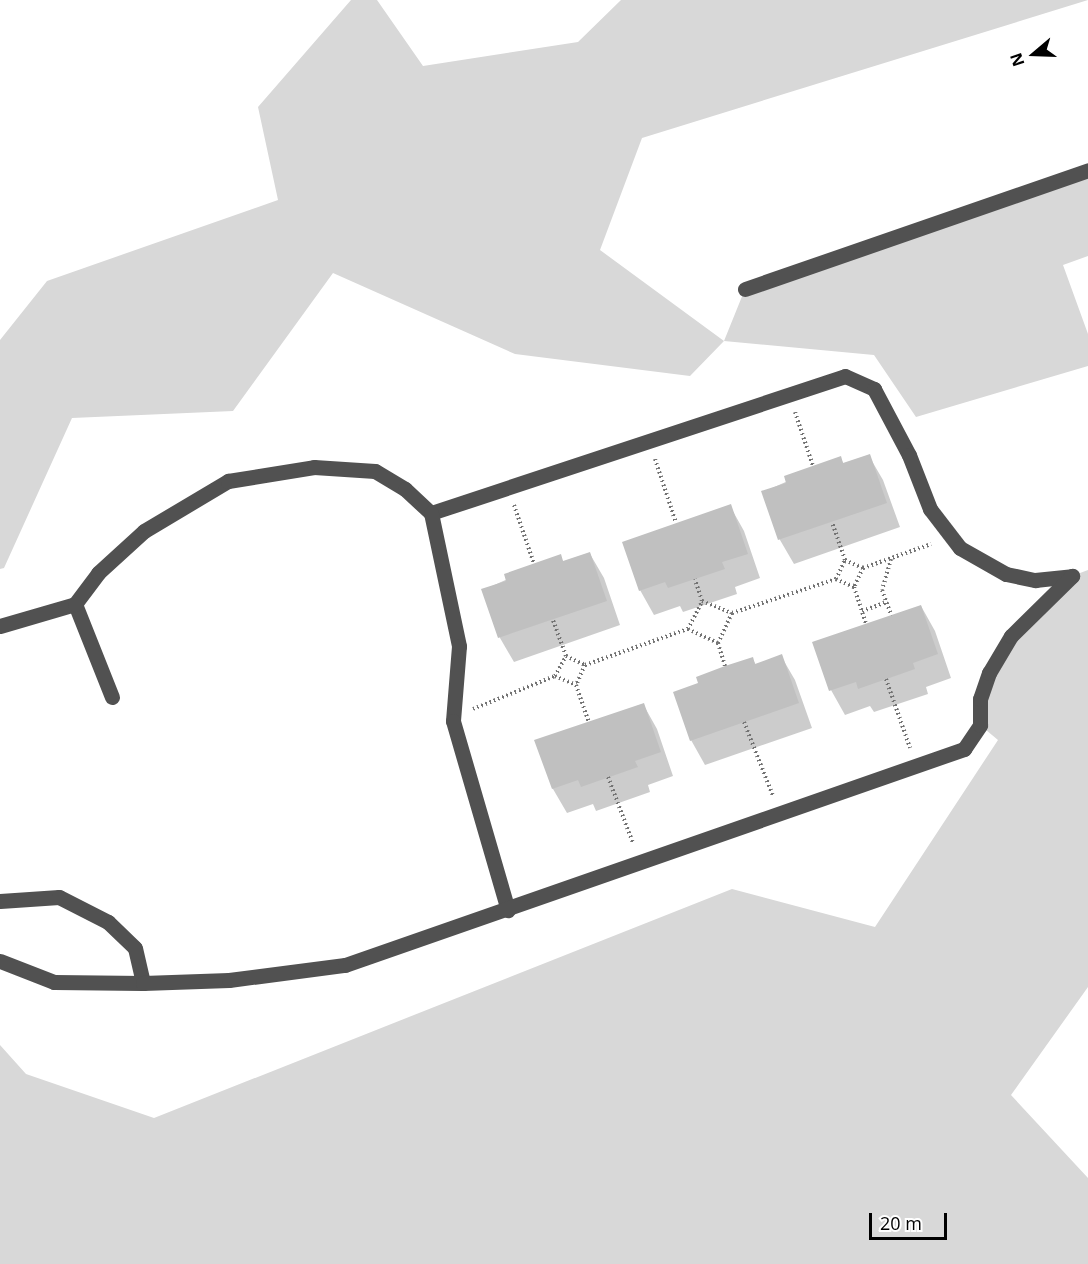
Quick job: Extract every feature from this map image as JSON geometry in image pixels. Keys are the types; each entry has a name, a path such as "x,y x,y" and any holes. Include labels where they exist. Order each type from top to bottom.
{"lane":[{"path":"745,289 1088,170"},
{"path":"0,962 54,982 143,983 229,980 345,965 964,749 980,725 980,699 989,673 1011,636 1072,576 1035,580 1006,574 960,548 930,509 909,455 874,389 845,376 430,513"},
{"path":"0,626 75,604 98,573 144,531 228,481 314,467 375,471 405,489 430,513 459,646 453,717 508,910"},
{"path":"75,604 112,697"},
{"path":"0,901 59,897 108,922 135,948 143,983"}],"path":[{"path":"789,394 813,466"},
{"path":"649,441 676,523"},
{"path":"508,487 534,564"},
{"path":"832,522 845,560 836,579"},
{"path":"845,560 862,568 951,536"},
{"path":"891,615 882,590 892,559"},
{"path":"862,568 854,587 866,624"},
{"path":"553,620 566,656 585,665 688,629 702,601 695,579"},
{"path":"702,601 732,614 836,579 854,587"},
{"path":"862,611 886,602"},
{"path":"725,666 718,643 732,614"},
{"path":"688,629 718,643"},
{"path":"453,717 555,676 566,656"},
{"path":"585,665 576,685 589,722"},
{"path":"555,676 576,685"},
{"path":"886,679 916,766"},
{"path":"744,722 780,814"},
{"path":"608,777 640,863"}],"shaded area":[{"path":"351,0 377,0 423,66 578,42 621,0 1088,0 642,138 600,250 724,341 690,376 515,354 333,273 233,411 72,418 4,568 0,569 0,340 47,281 278,200 258,107"},
{"path":"1088,170 1088,256 1063,265 1088,334 1088,366 916,417 874,355 724,341 745,289"},
{"path":"1088,570 1088,987 1011,1095 1088,1178 1088,1264 0,1264 0,1045 26,1074 154,1118 732,889 875,927 998,740 980,725 989,673 1072,576"}],"building":[{"path":"870,454 887,503 778,540 761,491 786,483 784,476 841,456 843,463"},
{"path":"731,504 748,554 722,562 725,569 668,588 665,582 639,591 622,542"},
{"path":"590,552 607,601 498,638 481,589 506,581 504,574 561,554 563,561"},
{"path":"921,605 938,654 913,663 915,669 858,689 856,682 829,691 812,642"},
{"path":"782,654 799,703 690,741 673,692 698,683 696,677 725,666 753,657 755,664"},
{"path":"644,703 661,752 635,761 638,767 581,787 578,780 552,789 534,740"}]}
